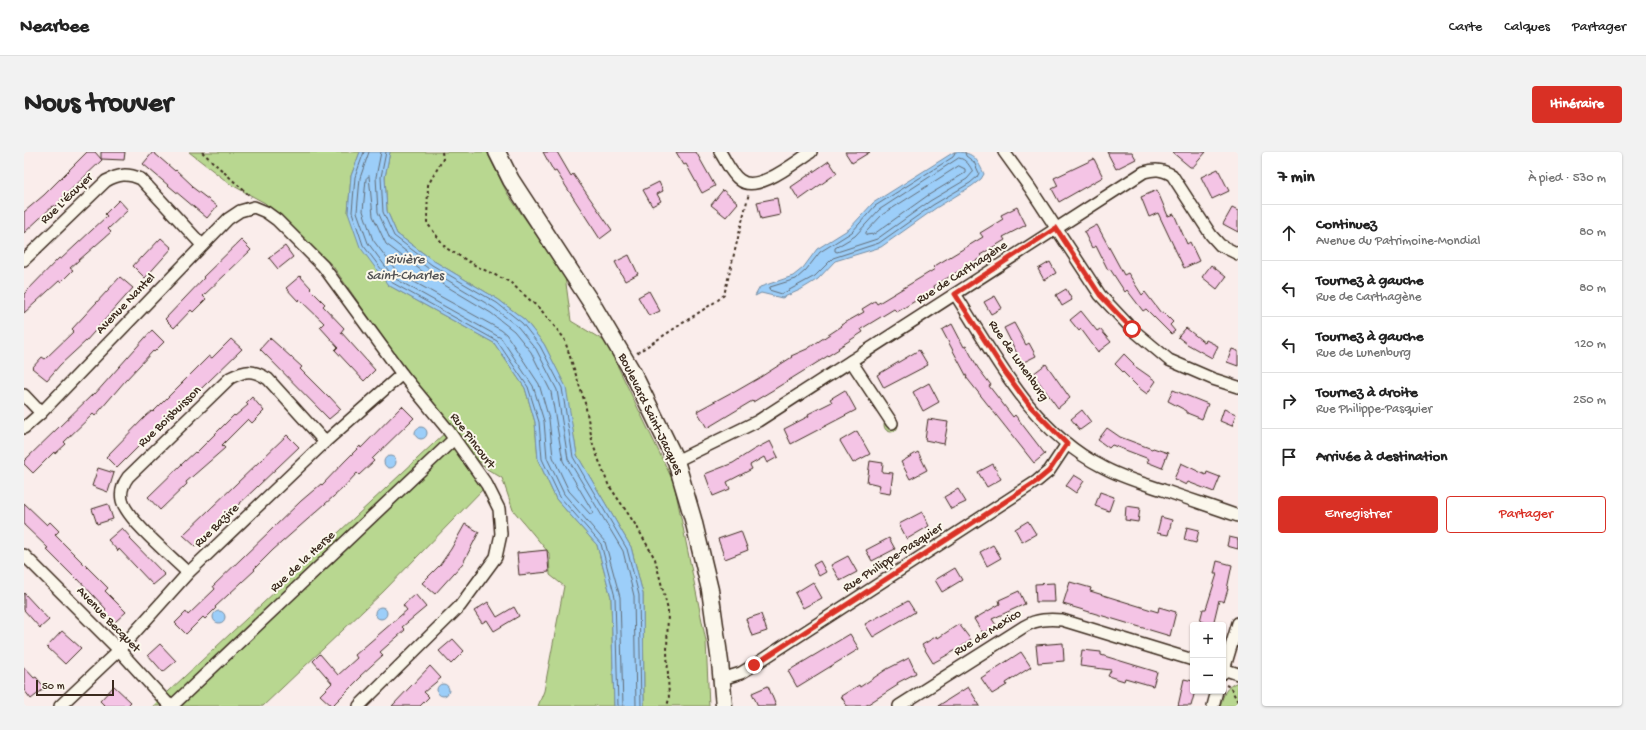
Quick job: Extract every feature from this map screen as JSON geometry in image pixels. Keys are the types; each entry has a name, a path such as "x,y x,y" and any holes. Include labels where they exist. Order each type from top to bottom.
{"street":[{"name":"Boulevard Saint-Jacques","path":"497,152 511,180 594,307 625,359 676,461 693,519 710,590 722,679 724,706"},
{"path":"720,152 740,180 748,184 755,184 768,179 811,152"},
{"path":"1004,152 1030,188 1100,295 1132,329 1169,360 1213,379 1238,387"},
{"name":"Rue de Carthagène","path":"676,461 758,421 1144,172 1153,169 1163,170 1172,175 1211,236 1220,245 1238,254"},
{"name":"Rue L'Écuyer","path":"24,260 106,181 115,176 124,174 132,175 140,179 202,245"},
{"name":"Avenue Nantel","path":"24,428 41,413 228,219 240,211 254,207"},
{"name":"Rue Pincourt","path":"254,207 266,212 277,220 324,266 402,374 454,439 488,485 499,509 501,534 496,557 460,606 359,706"},
{"name":"Rue de Lunenburg","path":"955,294 1005,372 1030,406 1067,444 1100,466 1134,481 1238,516"},
{"path":"851,361 892,423"},
{"name":"Rue Boisbuisson","path":"188,573 135,522 125,509 121,492 128,477 230,378 249,371 258,373 268,379 325,442"},
{"name":"Rue Bazire","path":"60,706 119,650 188,573 325,442 402,374"},
{"path":"24,395 41,413"},
{"name":"Rue de la Herse","path":"171,706 454,439"},
{"name":"Rue Philippe-Pasquier","path":"722,679 741,672 754,665 1037,481 1049,471 1067,444"},
{"name":"Avenue Becquet","path":"24,555 119,650 171,706"},
{"name":"Rue de Mexico","path":"899,706 1031,622 1047,619 1062,620 1190,659"},
{"path":"1226,661 1238,623"},
{"path":"1226,672 1238,674"},
{"path":"1213,706 1216,694"}],"path":[{"path":"202,152 251,195 254,207"},
{"path":"442,152 443,159 428,185 427,223 446,248 478,267 510,282 541,310 564,338 585,403 593,445 608,484 637,527 655,559 668,610 667,651 669,699 667,706"},
{"path":"625,359 724,295 749,192 748,184"},
{"path":"1226,685 1230,687 1238,702"}],"green space":[{"path":"189,152 360,152 351,176 348,213 388,285 494,343 525,388 535,422 538,460 556,499 597,545 611,597 614,706 538,706 544,691 564,586 550,575 549,553 513,510 502,478 487,469 450,433 487,485 383,592 263,706 153,706 448,430 332,265 265,203 230,184"},
{"path":"390,152 487,152 507,193 565,276 571,321 606,342 674,483 706,641 709,706 644,706 643,594 631,547 577,455 565,386 544,344 525,320 499,300 434,261 397,234 387,211 385,177"},
{"path":"891,418 896,420 898,425 896,430 891,432 886,430 884,425 886,420"},
{"path":"1238,682 1238,706 1220,706 1224,694 1226,694 1230,686"}],"water":[{"name":"Rivière Saint-Charles","path":"360,152 390,152 385,177 387,211 397,234 434,261 499,300 525,320 544,344 566,387 577,455 631,547 643,594 644,706 614,706 611,597 597,545 556,499 538,460 535,422 525,388 494,343 388,285 360,247 348,213 351,176"},
{"path":"954,152 970,154 979,163 984,174 981,179 936,208 881,247 835,261 818,279 800,290 782,298 761,293 755,296 760,287 793,276 803,268 817,249 849,229 873,203"},
{"path":"419,427 423,427 427,433 423,439 419,439 415,435 415,431"},
{"path":"390,456 394,458 396,462 394,466 390,468 386,466 384,462 386,458"},
{"path":"381,607 385,609 387,613 385,617 381,619 377,617 375,613 377,609"},
{"path":"219,611 223,613 225,617 223,621 219,623 215,621 213,617 215,613"},
{"path":"443,684 447,686 449,690 447,694 443,696 439,694 437,690 439,686"}],"building":[{"path":"87,152 95,152 102,160 60,200 61,202 55,207 54,205 24,233 24,212 44,195"},
{"path":"101,152 125,152 124,160 101,159"},
{"path":"153,152 175,171 176,170 193,186 192,187 217,206 207,218 143,164"},
{"path":"543,152 557,152 571,176 573,174 612,230 600,239 556,171 554,172"},
{"path":"676,152 696,152 715,186 702,193 686,164 684,165"},
{"path":"845,152 870,152 852,163"},
{"path":"1107,152 1132,152 1136,159 1116,169"},
{"path":"1172,152 1206,152 1193,167 1190,167"},
{"path":"1094,159 1103,177 1059,202 1052,189 1058,186 1054,178"},
{"path":"829,161 837,173 799,200 791,187"},
{"path":"1218,169 1229,191 1212,199 1201,177"},
{"path":"659,182 663,191 657,194 661,201 652,206 643,190"},
{"path":"723,190 738,203 726,217 711,205"},
{"path":"1157,190 1168,216 1174,214 1187,244 1190,242 1199,261 1184,268 1158,213 1149,217 1141,197"},
{"path":"777,198 780,215 761,219 757,202"},
{"path":"119,200 128,210 108,229 111,232 70,268 73,270 61,282 59,281 24,313 24,294 59,258 61,259 107,216 105,214"},
{"path":"1017,207 1026,225 1003,237 1005,240 980,255 982,257 934,286 935,289 897,312 894,309 861,329 863,332 838,348 839,349 753,402 752,401 707,428 697,411 759,378 792,357 791,356 807,349 842,326 841,325 864,312 862,309 875,301 877,304 935,269 933,267 983,237 980,233 1003,219 1001,215"},
{"path":"1232,208 1238,211 1238,232 1223,224"},
{"path":"1097,225 1124,275 1128,273 1142,295 1145,292 1161,313 1163,312 1173,322 1170,325 1175,331 1171,334 1146,309 1143,311 1127,290 1125,292 1110,269 1108,270 1096,246 1092,248 1084,232"},
{"path":"161,238 172,248 145,278 133,266"},
{"path":"241,240 251,250 203,296 206,299 193,312 191,310 174,328 165,319 204,278 203,277"},
{"path":"285,246 293,257 278,269 269,258"},
{"path":"629,255 638,274 625,281 615,262"},
{"path":"1050,262 1056,273 1044,280 1038,269"},
{"path":"1211,265 1226,277 1217,289 1202,277"},
{"path":"300,276 325,304 323,306 344,328 341,332 375,370 364,381 335,350 338,347 320,327 324,323 299,299 298,301 286,288"},
{"path":"120,277 133,288 86,341 60,365 47,380 32,368 42,357 45,359 74,331 72,329"},
{"path":"1066,289 1072,300 1062,306 1056,295"},
{"path":"649,291 660,311 649,316 638,297"},
{"path":"995,296 1002,308 991,314 984,302"},
{"path":"1081,311 1097,331 1100,329 1111,342 1098,352 1081,329 1079,331 1070,320"},
{"path":"1014,323 1026,345 1029,343 1036,356 1022,363 1004,328"},
{"path":"952,324 964,347 966,346 978,368 991,385 989,386 1013,417 1015,415 1045,454 1034,463 966,377 942,330"},
{"path":"1186,328 1205,343 1206,340 1218,346 1212,358 1187,344 1178,337"},
{"path":"152,330 164,342 154,352 153,351 125,381 95,416 93,414 64,442 66,444 55,454 54,452 33,473 24,464 24,461 94,393 95,394"},
{"path":"270,338 302,367 300,369 341,409 329,419 260,349"},
{"path":"231,339 242,349 174,415 173,414 155,430 117,468 106,457 146,416 152,411 153,412 209,356 212,358"},
{"path":"1232,349 1238,351 1238,366 1227,362"},
{"path":"919,350 928,365 884,388 877,375"},
{"path":"1124,354 1134,364 1133,365 1156,381 1147,394 1115,364"},
{"path":"1046,364 1070,398 1058,408 1033,374"},
{"path":"929,383 939,402 923,411 913,392"},
{"path":"845,390 856,410 791,444 784,429 809,416 808,414 832,402 830,399"},
{"path":"1173,390 1208,404 1202,419 1187,413 1187,411 1168,401"},
{"path":"252,397 264,411 252,423 248,419 222,445 225,448 186,482 187,484 160,510 148,497 184,462 195,452 196,453 234,415 235,416 248,405 246,403"},
{"path":"402,406 414,418 372,459 374,461 359,475 357,473 342,489 273,550 254,569 255,570 215,607 216,608 205,619 203,617 186,634 175,623 186,612 188,615 215,589 213,586 301,501 321,484 322,485 360,446 361,448"},
{"path":"1224,409 1236,414 1232,426 1220,421"},
{"path":"1082,410 1091,422 1080,430 1071,419"},
{"path":"928,419 948,422 944,444 925,440"},
{"path":"1107,428 1120,437 1152,449 1153,448 1168,453 1162,468 1147,462 1149,459 1112,445 1109,448 1098,440"},
{"path":"857,431 870,454 853,463 840,441"},
{"path":"287,435 299,447 195,546 183,535"},
{"path":"770,441 778,457 767,463 764,457 750,465 752,469 727,482 730,489 713,496 705,474 733,463"},
{"path":"918,452 927,470 910,479 901,462"},
{"path":"870,461 883,463 882,472 893,473 890,494 878,492 880,485 867,482"},
{"path":"1181,463 1206,475 1207,472 1220,477 1214,492 1188,482 1186,485 1174,479"},
{"path":"993,464 1001,479 987,487 978,472"},
{"path":"98,468 114,473 108,492 92,486"},
{"path":"1074,475 1084,481 1076,493 1066,486"},
{"path":"958,489 966,502 951,509 944,497"},
{"path":"1100,492 1114,497 1109,511 1095,506"},
{"path":"24,503 47,525 50,522 59,531 55,535 108,588 105,591 126,612 115,622 104,611 106,609 78,579 77,580 46,549 48,548 24,525"},
{"path":"108,504 113,519 97,524 92,509"},
{"path":"1126,506 1140,508 1138,522 1125,520"},
{"path":"922,512 929,526 907,539 899,524"},
{"path":"1161,517 1172,520 1168,535 1157,533"},
{"path":"1028,521 1036,534 1022,542 1015,529"},
{"path":"465,524 479,532 463,563 435,594 422,583 440,565"},
{"path":"1187,527 1199,530 1196,543 1184,540"},
{"path":"122,528 131,538 130,539 165,575 153,585 119,549 118,551 108,540"},
{"path":"741,531 748,550 725,559 718,539"},
{"path":"1229,537 1238,539 1238,549 1227,546"},
{"path":"889,538 895,549 872,561 866,550"},
{"path":"993,545 1001,558 987,566 980,552"},
{"path":"547,550 549,572 519,575 517,553"},
{"path":"848,556 857,572 840,581 831,565"},
{"path":"820,561 826,572 819,576 813,565"},
{"path":"1217,561 1232,565 1224,602 1219,600 1214,622 1203,622 1200,621 1203,609 1206,609 1217,574 1214,574"},
{"path":"955,568 962,580 942,592 935,580"},
{"path":"813,582 822,598 803,608 795,593"},
{"path":"1070,582 1091,588 1090,591 1158,612 1159,607 1176,612 1170,636 1063,604"},
{"path":"1054,583 1055,602 1036,602 1035,584"},
{"path":"1019,591 1025,604 992,619 996,625 985,632 982,632 974,619 1000,604 999,600"},
{"path":"24,593 49,620 40,628 24,610"},
{"path":"415,594 426,607 402,627 405,630 380,652 383,655 360,676 361,677 332,706 320,695 332,683 313,661 320,654 338,675 357,658 355,655 407,610 403,605"},
{"path":"908,601 915,612 873,637 865,624"},
{"path":"488,602 497,617 514,607 519,616 494,631 487,620 482,623 474,611"},
{"path":"761,614 767,631 752,636 746,619"},
{"path":"959,624 971,640 933,663 922,645 937,636 938,638"},
{"path":"62,631 81,648 65,664 47,647"},
{"path":"850,634 859,649 797,687 788,671"},
{"path":"453,639 464,651 451,664 439,651"},
{"path":"1063,643 1064,661 1038,663 1036,645"},
{"path":"160,644 176,661 163,672 148,655"},
{"path":"1082,650 1101,652 1101,655 1157,672 1153,686 1125,678 1124,681 1108,676 1111,670 1080,666"},
{"path":"1021,652 1031,667 992,694 981,678"},
{"path":"909,658 916,673 897,683 898,685 865,706 847,706 841,696 859,685 860,687 887,669"},
{"path":"430,666 441,678 424,692 429,697 420,706 392,706"},
{"path":"24,667 34,678 36,677 45,688 31,699 24,690"},
{"path":"1184,679 1190,680 1190,694 1194,694 1191,706 1178,706"},
{"path":"114,686 131,702 127,706 105,706 100,701"},
{"path":"768,686 776,706 758,706 752,693"},
{"path":"968,687 980,706 938,706"}],"route":[{"path":"754,665 1037,481 1049,471 1067,444 1030,406 1005,372 955,294 1056,228 1100,295 1132,329"}]}
